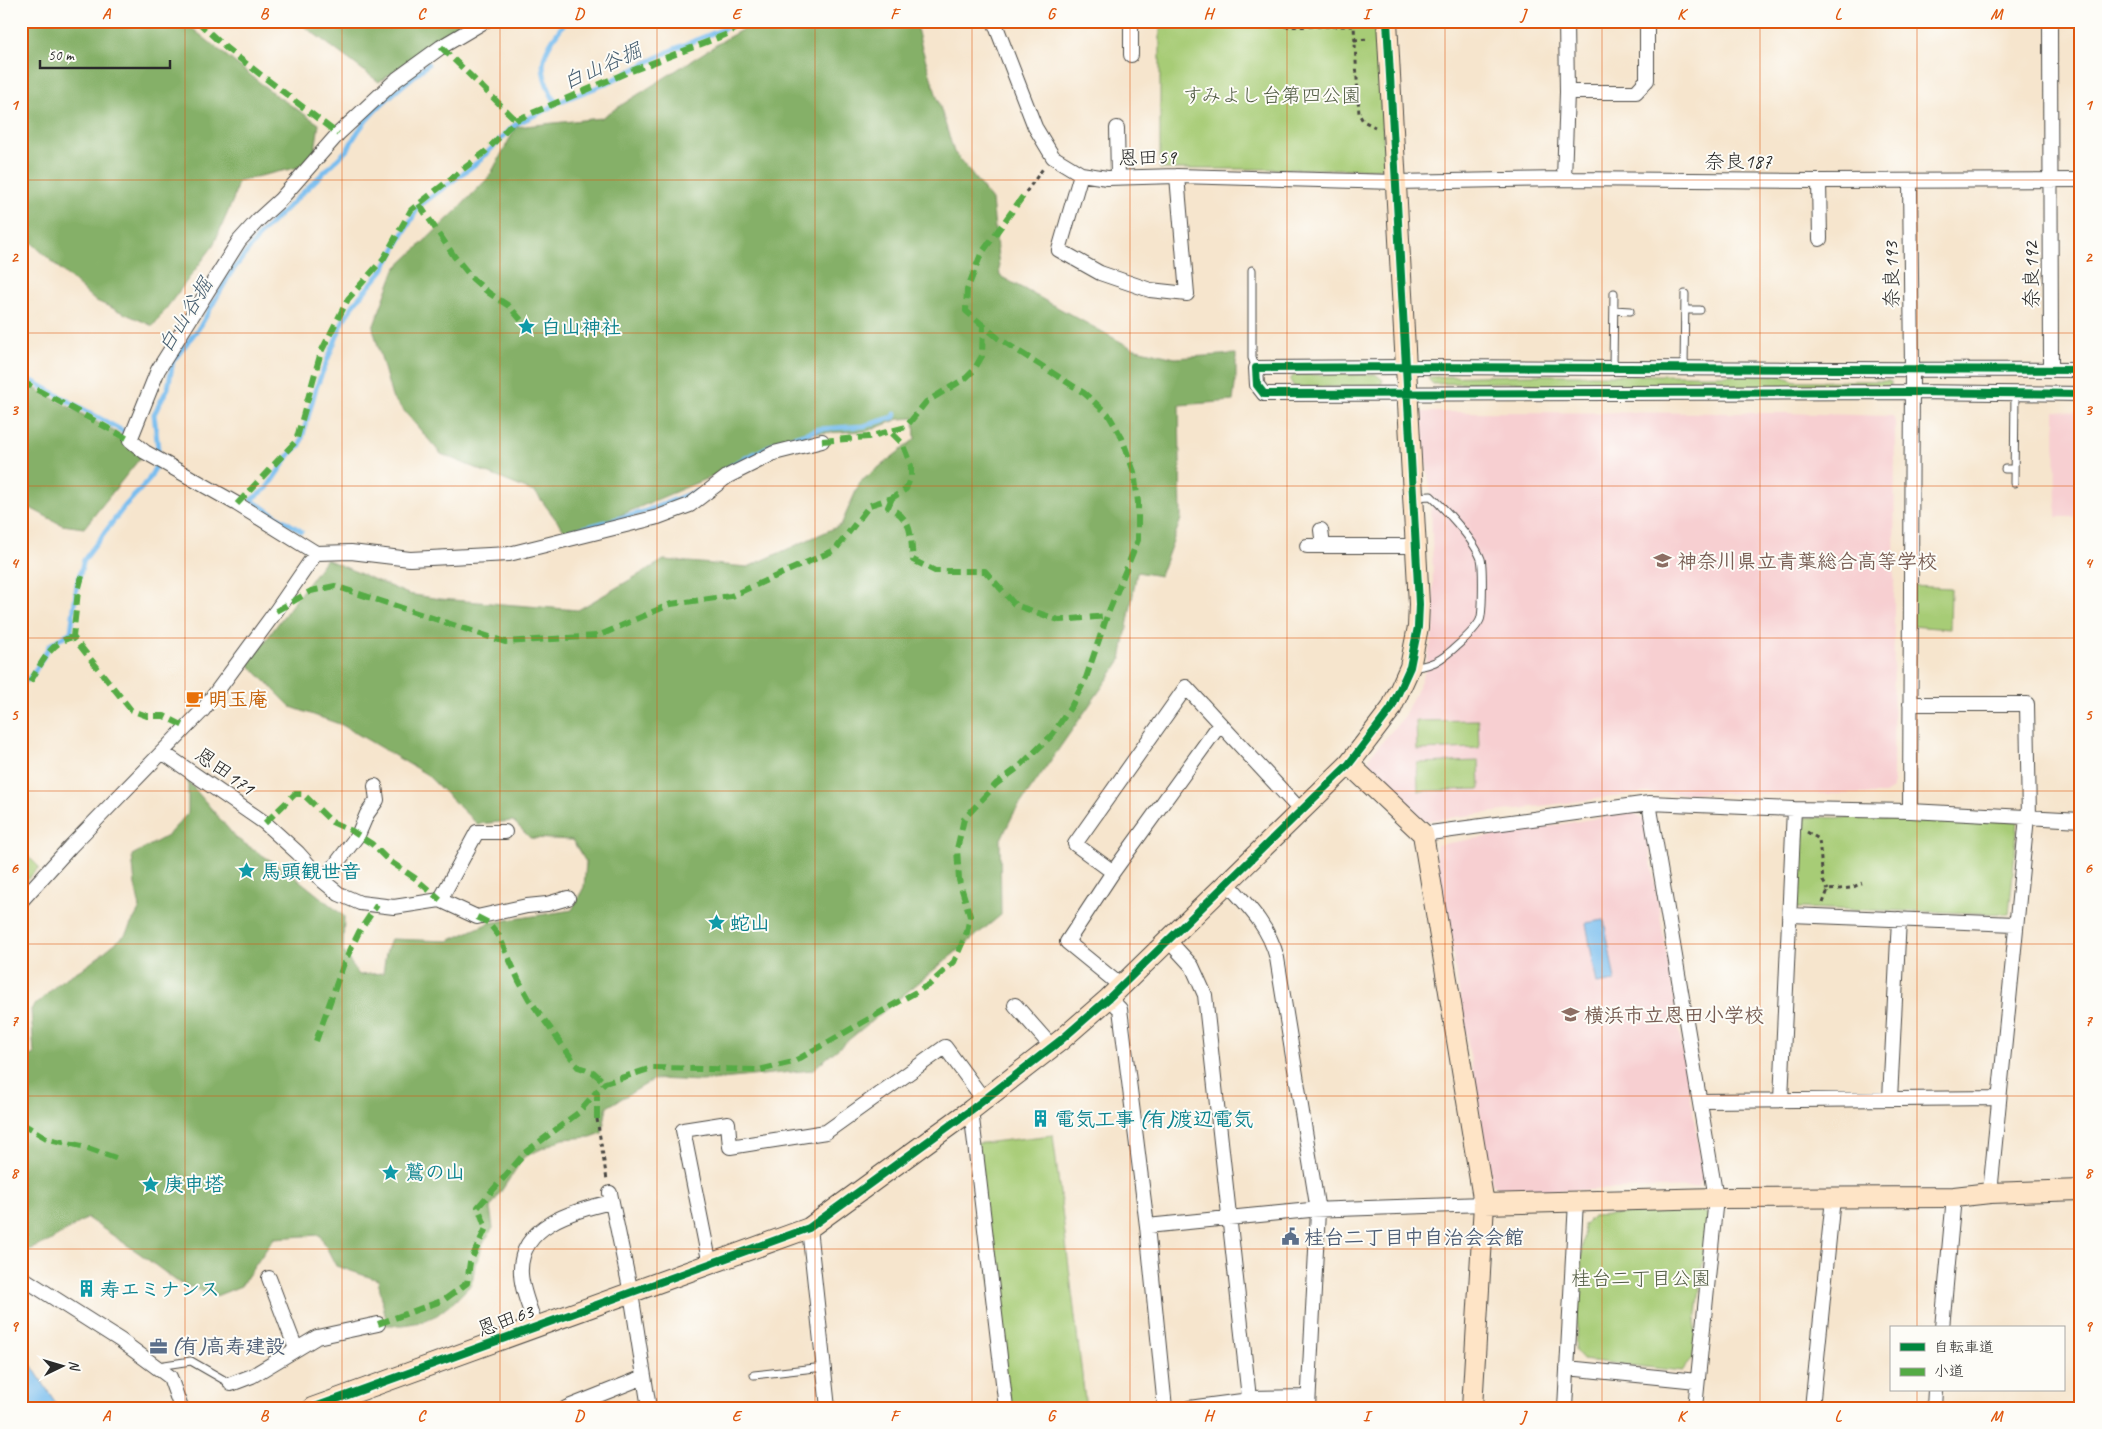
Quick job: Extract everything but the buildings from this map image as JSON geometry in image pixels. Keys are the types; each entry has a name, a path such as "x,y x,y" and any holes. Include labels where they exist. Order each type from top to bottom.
{"street":[{"path":"485,21 441,47 397,79 338,134 280,200 239,241 158,370 130,440 145,452 237,504 316,553 352,552 410,559 509,554 658,516 690,505 728,476 767,456 822,440"},
{"name":"恩田59","path":"994,21 1035,127 1053,157 1081,174 1118,177 1176,176 1396,182"},
{"path":"1131,21 1131,56"},
{"name":"恩田63","path":"312,1408 809,1228 977,1105 1052,1047 1115,992 1169,941 1350,764 1391,709 1410,667 1418,627 1419,604 1414,497 1387,21"},
{"path":"1564,179 1567,92 1566,21"},
{"path":"1567,92 1636,92 1647,80 1646,21"},
{"name":"奈良192","path":"2050,21 2051,370"},
{"path":"1117,128 1118,177"},
{"path":"1081,174 1059,250 1100,273 1150,290 1187,294 1176,176"},
{"name":"奈良187","path":"1396,182 1564,179 1819,181 2081,180"},
{"path":"1819,181 1820,238"},
{"name":"奈良193","path":"1910,181 1912,369 1910,811"},
{"path":"2081,370 1256,368 1257,385 1264,394 1912,392 2081,394"},
{"path":"1321,530 1323,546"},
{"path":"1307,546 1416,546"},
{"path":"21,901 70,847 203,710 276,612 316,553"},
{"path":"1113,872 1075,844 1186,688 1301,811"},
{"path":"1910,704 2027,704 2028,817 2015,924 1990,1193"},
{"path":"1165,1408 1147,1226 1120,1009 1115,992 1067,942 1113,872 1220,724"},
{"name":"恩田171","path":"162,752 265,823 298,853 323,881 338,894 360,903 394,907 440,900"},
{"path":"1350,764 1423,834 1484,1204 1472,1408"},
{"path":"323,881 358,835 377,800 375,786"},
{"path":"1423,834 1649,803 1794,810 1910,811 2081,820"},
{"path":"1649,803 1716,1198 1695,1408"},
{"path":"1781,1100 1791,914 1794,810"},
{"path":"505,832 477,832 440,900 477,917 527,906 548,904 568,898"},
{"path":"1189,1408 1242,1402 1249,1398 1308,1402 1318,1211 1277,958 1272,940 1262,923 1228,884"},
{"path":"1791,914 2015,924"},
{"path":"1890,1099 1900,918"},
{"path":"1169,941 1192,966 1205,995 1249,1398"},
{"path":"1015,1005 1052,1047"},
{"path":"1025,1016 1036,1007"},
{"path":"710,1265 683,1130 728,1123 730,1147 826,1132 945,1048 977,1105 1006,1408"},
{"path":"1701,1101 1998,1098"},
{"path":"1147,1226 1230,1217 1318,1211 1484,1204 1716,1198 1954,1197 1990,1193 2081,1190"},
{"path":"1942,1326 1954,1197"},
{"path":"536,1326 526,1298 521,1275 521,1263 525,1251 537,1234 562,1215 611,1198 631,1293 649,1408"},
{"path":"1812,1408 1833,1198"},
{"path":"1565,1408 1576,1201"},
{"path":"809,1228 828,1408"},
{"path":"21,1277 120,1340 170,1377 181,1408"},
{"path":"269,1278 296,1350"},
{"path":"231,1384 252,1376 317,1337 378,1324"},
{"path":"1567,1368 1698,1381"},
{"path":"566,1408 644,1377"},
{"path":"1934,1408 1936,1392"}],"lane":[{"path":"1252,270 1252,358 1256,368"},
{"path":"1613,368 1614,293"},
{"path":"1684,368 1685,294"},
{"path":"1614,310 1630,310"},
{"path":"1685,310 1700,310"},
{"path":"2014,483 2015,393"},
{"path":"2004,469 2014,469"},
{"path":"1410,667 1436,662 1468,634 1481,620 1482,592 1481,559 1471,543 1448,512 1430,496 1414,497"},
{"path":"155,1366 191,1360 231,1384"},
{"path":"754,1375 824,1367"}],"path":[{"path":"1224,21 1228,27 1248,28 1354,26 1359,114 1366,124 1377,128"},
{"path":"1354,40 1372,39"},
{"path":"1026,192 1046,164"},
{"path":"1794,828 1809,832 1819,839 1822,874 1828,890 1823,901 1822,916"},
{"path":"1828,890 1851,888 1862,883"},
{"path":"597,1119 611,1198"}],"shaded area":[{"path":"2055,411 2081,412 2081,517 2056,517"},
{"name":"神奈川県立青葉総合高等学校","path":"1419,412 1785,413 1893,416 1895,422 1893,789 1885,794 1643,793 1425,821 1370,769 1369,757 1403,718 1424,674 1434,627 1431,496"},
{"name":"横浜市立恩田小学校","path":"1633,812 1644,819 1704,1178 1697,1187 1504,1192 1492,1183 1435,852 1437,845"}],"green space":[{"path":"21,21 183,21 274,94 319,124 313,164 238,181 233,200 213,246 153,326 94,300 21,233"},
{"path":"297,21 465,21 379,82"},
{"path":"758,21 915,21 954,152 992,200 1000,276 1132,348 1175,358 1236,354 1233,401 1179,405 1181,519 1160,576 1137,572 1121,660 1014,813 1000,841 1001,915 812,1070 702,1081 655,1079 607,1107 602,1133 591,1137 563,1139 524,1157 490,1208 493,1228 483,1243 469,1287 437,1315 421,1322 387,1325 378,1280 336,1266 320,1235 274,1238 241,1286 216,1296 179,1283 87,1218 50,1241 21,1253 21,1060 34,1054 31,1009 61,981 88,965 125,935 140,908 135,885 132,855 167,836 188,813 188,781 236,838 290,873 344,916 343,951 359,975 383,973 386,953 391,939 448,941 489,923 572,910 584,887 586,862 572,840 530,838 513,821 477,824 426,774 342,725 291,707 248,664 326,559 408,594 440,599 578,610 664,560 748,567 841,525 860,482 915,439 914,418 899,419 867,431 814,433 569,537 536,493 441,454 392,397 373,328 395,269 489,177 516,127 601,118 727,38"},
{"name":"すみよし台第四公園","path":"1160,21 1376,21 1385,165 1380,169 1160,169"},
{"path":"1375,374 1383,380 1380,387 1294,387 1290,380 1294,375"},
{"path":"1779,375 1795,381 1888,381 1891,382 1891,386 1548,389 1524,382 1433,384 1428,377"},
{"path":"21,381 130,440 145,452 84,528 62,525 21,503"},
{"path":"1911,586 1951,588 1950,629 1911,626"},
{"path":"1478,720 1479,748 1417,750 1416,721"},
{"path":"1479,761 1480,789 1418,791 1417,763"},
{"path":"1799,817 2018,821 2009,914 1796,908"},
{"path":"21,849 39,867 21,887"},
{"path":"1053,1135 1086,1408 1006,1408 974,1144"},
{"name":"桂台二丁目公園","path":"1696,1209 1708,1214 1692,1360 1682,1371 1583,1360 1575,1351 1584,1225 1593,1216"}],"water":[{"path":"1604,920 1615,981 1597,984 1586,923"},
{"path":"21,1349 59,1408 21,1408"}],"waterway":[{"name":"白山谷掘","path":"301,531 251,500 267,488 290,454 300,445 316,388 344,319 357,300 383,270 419,206 478,162 516,124 546,110 556,103 545,79 544,60 551,42 566,21"},
{"name":"白山谷掘","path":"556,103 603,85 674,49 743,21"},
{"name":"白山谷掘","path":"21,684 32,676 50,645 71,632 77,584 84,560 124,507 148,481 156,466 158,449 154,414 168,388 173,361 201,325 230,274 262,232 348,149 355,136 373,113 428,64"},
{"path":"21,375 130,435"},
{"path":"724,471 778,442 819,429 864,426 894,417 895,414"},
{"path":"558,535 643,512 697,491"}],"marked path":[{"path":"197,21 226,48 338,134"},
{"path":"237,504 296,441 321,352 348,299 384,258 411,210 485,152 516,120 626,73 725,35 749,21"},
{"path":"441,47 516,120"},
{"path":"597,1119 597,1091 605,1083 652,1068 759,1070 793,1062 930,984 954,962 967,932 970,916 959,880 957,849 964,819 996,784 1019,767 1052,735 1072,705 1086,678 1107,616 1138,540 1138,502 1134,472 1122,438 1108,414 1084,393 998,338 966,311 967,290 981,254 1026,192"},
{"path":"419,204 454,256 473,279 489,293 509,306 527,327"},
{"path":"822,441 868,437 906,427 926,402 966,378 974,370 982,356 983,325"},
{"path":"21,381 130,440"},
{"path":"276,611 311,591 335,586 505,642 598,636 671,604 731,596 835,550 870,505 892,498 906,489 911,476 911,466 902,443 890,431"},
{"path":"892,498 888,507 907,523 911,535 913,560 935,571 985,571 1015,605 1059,620 1107,616"},
{"path":"82,576 78,591 73,637 131,710 147,716 164,716 186,727"},
{"path":"30,682 52,648 58,643 73,637"},
{"path":"265,823 295,794 303,794 332,822 352,831 372,844 388,860 415,878 440,900"},
{"path":"316,1041 344,963 359,932 377,905"},
{"path":"477,917 489,923 499,936 529,999 578,1067 593,1072 605,1083 602,1086"},
{"path":"378,1324 444,1300 467,1283 470,1262 486,1228 478,1207 526,1152 578,1113 597,1091"},
{"path":"21,1123 48,1139 82,1146 121,1160"}],"cycle path":[{"path":"312,1408 809,1228 971,1110 1061,1040 1109,998 1349,764 1391,709 1410,667 1418,627 1419,604 1387,21"},
{"path":"2081,370 1256,368 1257,385 1264,394 1912,392 2081,394"}],"place":[{"name":"白山神社","path":"527,327"},
{"name":"神奈川県立青葉総合高等学校","path":"1663,561"},
{"name":"明玉庵","path":"194,699"},
{"name":"馬頭観世音","path":"247,871"},
{"name":"蛇山","path":"716,923"},
{"name":"横浜市立恩田小学校","path":"1570,1015"},
{"name":"電気工事 (有)渡辺電気","path":"1041,1119"},
{"name":"鷲の山","path":"391,1172"},
{"name":"庚申塔","path":"150,1184"},
{"name":"桂台二丁目中自治会会館","path":"1290,1237"},
{"name":"寿エミナンス","path":"86,1289"},
{"name":"(有)高寿建設","path":"158,1346"}]}
